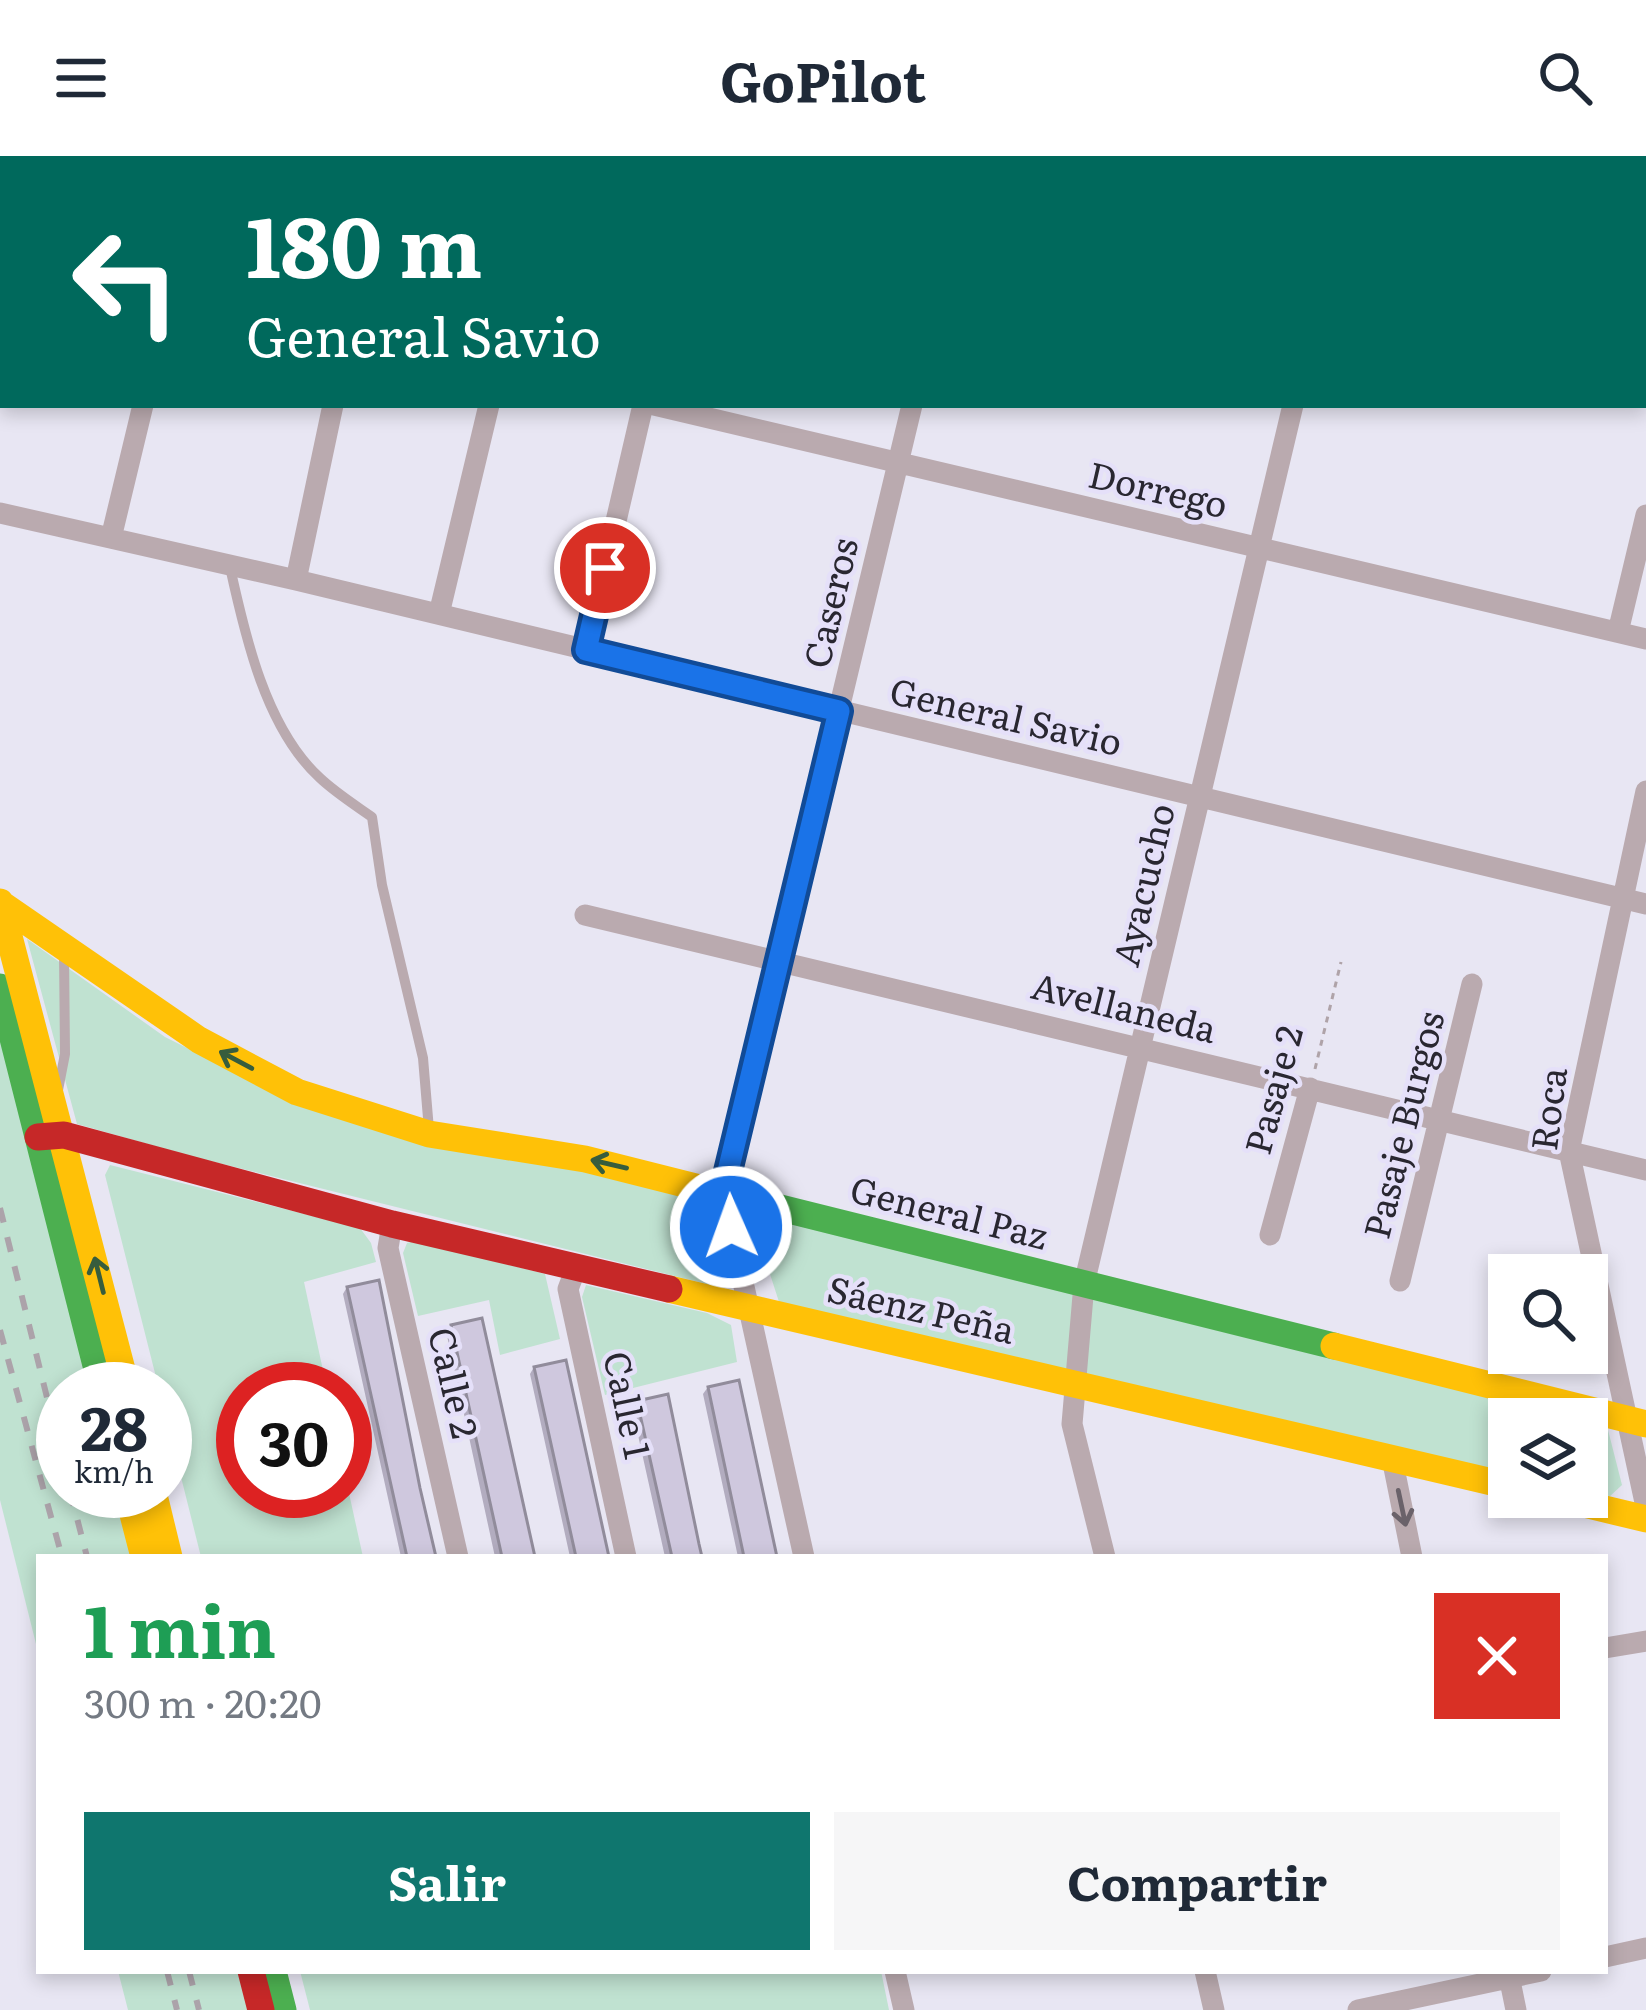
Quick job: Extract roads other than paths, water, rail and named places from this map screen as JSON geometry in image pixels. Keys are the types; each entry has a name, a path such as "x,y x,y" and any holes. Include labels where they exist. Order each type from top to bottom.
{"street":[{"path":"111,538 142,408"},
{"path":"296,580 333,408"},
{"path":"439,614 488,408"},
{"path":"586,650 642,408"},
{"name":"Dorrego","path":"667,408 1646,638"},
{"name":"Caseros","path":"803,1554 723,1192 911,408"},
{"name":"Ayacucho","path":"1104,1554 1072,1424 1084,1284 1292,408"},
{"name":"General Savio","path":"0,514 296,580 1646,904"},
{"path":"1618,632 1646,515"},
{"name":"Roca","path":"1646,791 1570,1151 1637,1421 1646,1507"},
{"path":"0,902 56,1105 51,1136 96,1362"},
{"name":"General Paz","path":"0,902 199,1040 297,1092 429,1134 585,1159 1637,1421"},
{"name":"Avellaneda","path":"585,915 1646,1169"},
{"name":"Pasaje Burgos","path":"1400,1281 1472,984"},
{"path":"0,986 120,1362"},
{"name":"Pasaje 2","path":"1270,1235 1310,1088"},
{"name":"Sáenz Peña","path":"51,1136 392,1224 1488,1481"},
{"name":"Calle 2","path":"392,1224 388,1248 457,1554"},
{"name":"Calle 1","path":"576,1268 568,1289 625,1554"},
{"path":"1392,1458 1411,1554"},
{"path":"1608,1510 1646,1519"},
{"path":"134,1518 143,1554"},
{"path":"160,1518 169,1554"},
{"path":"1608,1647 1646,1641"},
{"path":"1608,1956 1646,1948"},
{"path":"252,1974 261,2010"},
{"path":"274,1974 283,2010"},
{"path":"896,1974 904,2010"},
{"path":"1206,1974 1214,2010"},
{"path":"1358,2010 1509,1974 1516,2010"}],"lane":[{"path":"230,565 247,646 290,743 319,777 372,818 382,886 423,1058 429,1134"},
{"path":"56,1105 64,1054 64,945"}],"railway":[{"path":"0,1208 38,1362"},
{"path":"0,1330 61,1554"},
{"path":"77,1518 86,1554"},
{"path":"168,1974 177,2010"},
{"path":"190,1974 199,2010"}]}
